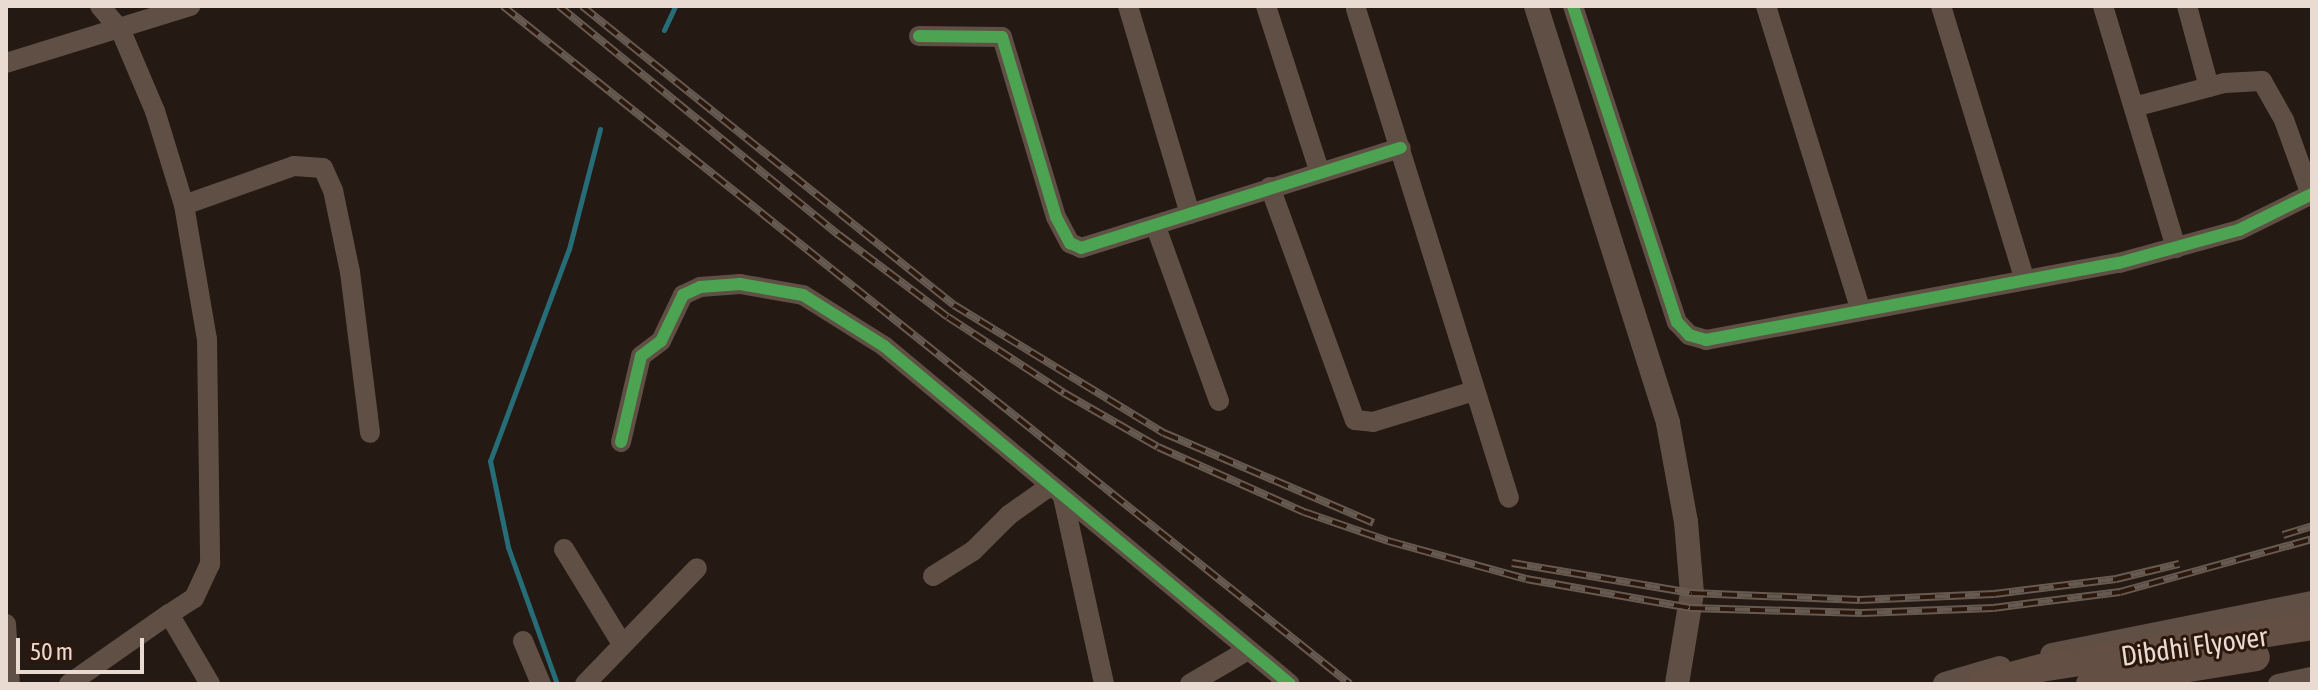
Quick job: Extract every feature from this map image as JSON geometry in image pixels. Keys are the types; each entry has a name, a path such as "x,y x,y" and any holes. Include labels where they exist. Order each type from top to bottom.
{"main road":[{"name":"Dibdhi Flyover","path":"1982,684 2041,668 2312,626"},
{"name":"Dibdhi Flyover","path":"2090,684 2312,646"}],"street":[{"path":"69,684 194,598 210,564 207,339 184,205 155,111 121,31 100,6"},
{"path":"6,63 121,31 190,6"},
{"path":"1128,6 1190,214"},
{"path":"1266,6 1319,170"},
{"path":"1536,6 1668,423 1686,522 1692,593 1677,684"},
{"path":"1766,6 1861,311"},
{"path":"1941,6 2024,278"},
{"path":"2103,6 2176,248"},
{"path":"2187,6 2209,87"},
{"path":"1579,8 1677,322 1689,335 1706,340 2176,248 2239,230 2311,194 2269,87 2249,79 2134,107"},
{"path":"1356,9 1509,498"},
{"path":"919,36 1002,37 1056,217 1074,246 1088,247 1156,227 1319,170 1401,148"},
{"path":"184,205 294,166 323,168 333,190 350,272 370,433"},
{"path":"1270,187 1355,420 1373,422 1474,391"},
{"path":"1156,227 1219,401"},
{"path":"621,442 641,356 661,341 678,300 700,287 758,284 803,295 855,325 1290,684"},
{"path":"933,576 973,551 1009,515 1057,492"},
{"path":"1057,492 1104,684"},
{"path":"564,549 622,644"},
{"path":"585,684 697,568"},
{"path":"1945,684 2105,642 2312,603"},
{"path":"169,614 210,684"},
{"path":"6,624 10,684"},
{"path":"523,641 541,684"},
{"path":"1190,684 1248,650"},
{"path":"2278,684 2312,677"}],"waterway":[{"path":"664,30 675,6"},
{"path":"557,684 508,547 490,461 569,249 600,129"}],"railway":[{"path":"503,6 1350,684"},
{"path":"559,6 839,235 948,317 1064,393 1158,447 1304,512 1388,541 1526,579 1690,608 1862,613 1993,608 2120,592 2312,539"},
{"path":"582,6 954,305 1164,433 1374,523"},
{"path":"2283,535 2312,526"},
{"path":"1512,563 1692,593 1860,600 1994,594 2116,579 2179,564"}],"cycle path":[{"path":"1573,6 1677,322 1689,335 1706,340 2119,263 2239,230 2312,194"},
{"path":"919,36 1002,37 1056,217 1070,243 1081,248 1401,148"},
{"path":"621,442 641,356 661,341 683,295 700,287 740,284 803,295 884,346 1290,684"}]}
